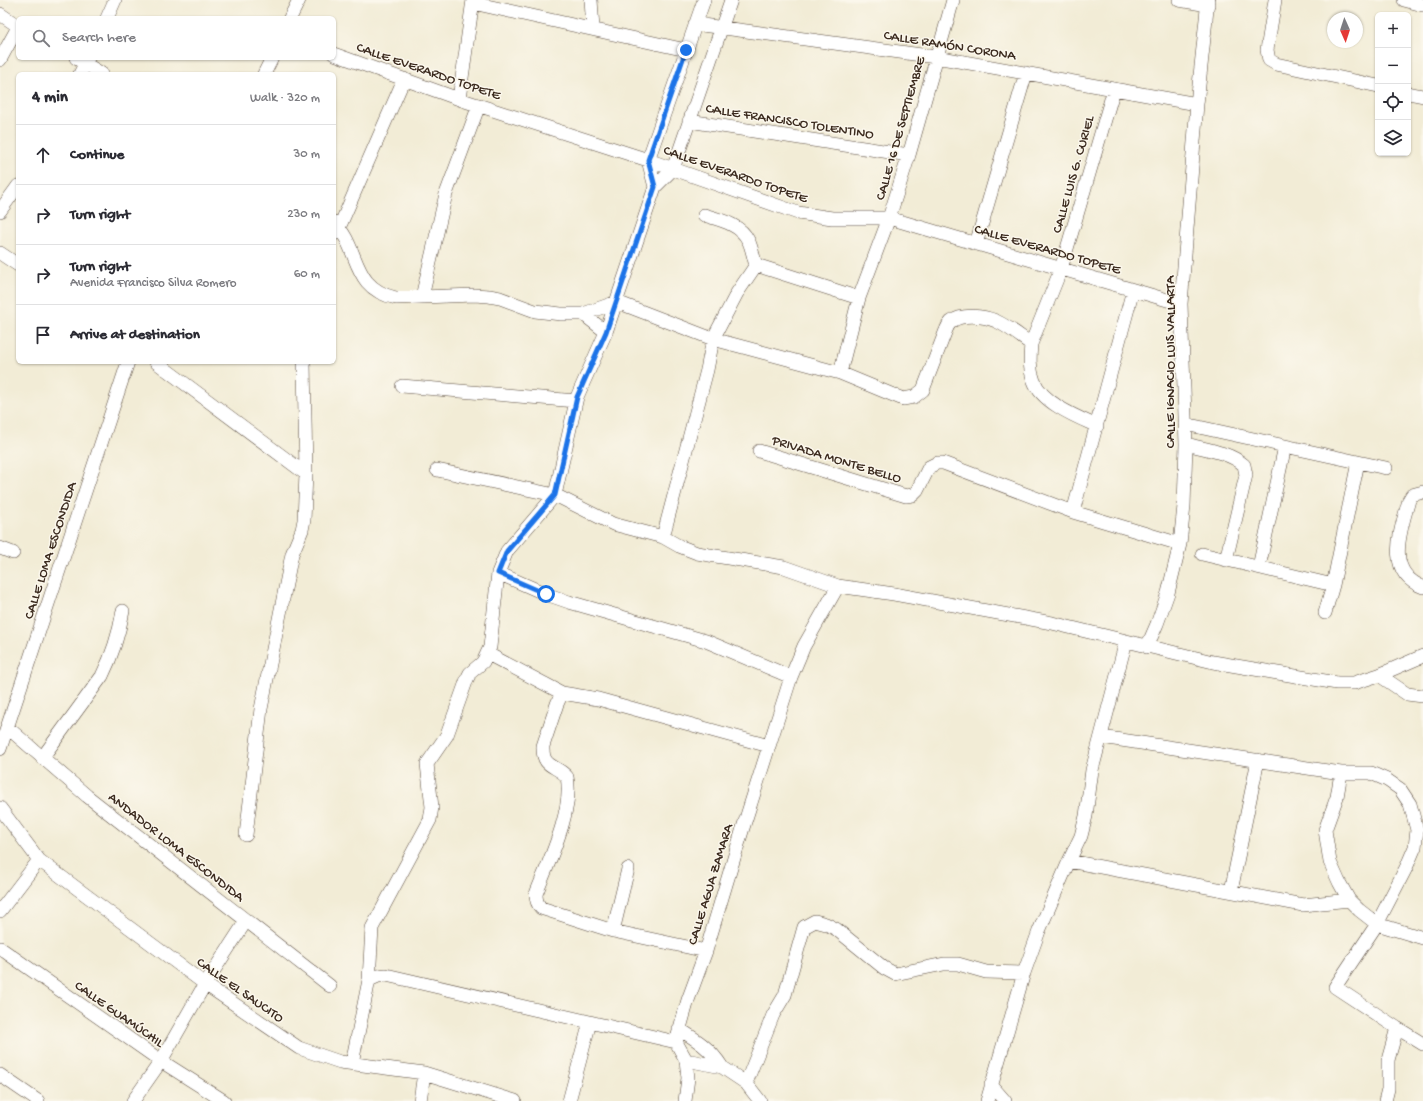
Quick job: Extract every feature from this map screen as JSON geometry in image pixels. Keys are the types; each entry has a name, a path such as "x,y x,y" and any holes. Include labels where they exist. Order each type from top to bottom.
{"street":[{"path":"108,16 115,0"},
{"path":"291,16 299,0"},
{"path":"591,0 593,29"},
{"path":"655,187 648,160 704,0"},
{"path":"352,1063 369,980 372,928 430,820 432,806 427,764 447,735 470,673 483,662 488,654 498,573 507,551 555,495 576,401 606,332 655,187 673,170 721,28 732,0"},
{"name":"CALLE 16 DE SEPTIEMBRE","path":"840,373 859,298 889,218 909,155 953,0"},
{"path":"1179,0 1208,3"},
{"path":"1275,0 1267,50 1269,60 1276,64 1375,85"},
{"path":"1404,0 1423,5"},
{"path":"459,99 473,2 686,50"},
{"name":"CALLE IGNACIO LUIS VALLARTA","path":"1147,647 1168,593 1180,544 1184,506 1186,444 1181,304 1197,104 1208,3"},
{"path":"0,14 16,25"},
{"name":"CALLE RAMÓN CORONA","path":"695,24 936,57 1197,104"},
{"path":"0,60 16,30"},
{"name":"CALLE EVERARDO TOPETE","path":"336,55 459,99 648,160 798,213 832,218 889,218 1181,304"},
{"path":"265,72 271,60"},
{"path":"82,63 98,72"},
{"path":"976,244 1026,73"},
{"path":"404,79 336,228 344,233 362,276 368,284 385,296 396,298 474,295 489,296 500,298 535,311 561,314 583,314 617,302 713,339 840,373 903,399 914,397 923,390 941,340 950,323 961,318 984,318 997,322 1031,344 1030,360 1033,380 1042,393 1062,410 1097,426"},
{"name":"CALLE LUIS G. CURIEL","path":"1031,344 1061,269 1114,89"},
{"path":"1411,94 1423,96"},
{"path":"422,297 446,194 479,105"},
{"name":"CALLE FRANCISCO TOLENTINO","path":"689,121 909,155"},
{"path":"0,211 16,189"},
{"path":"704,215 731,224 744,234 748,241 756,265"},
{"path":"0,253 16,265"},
{"path":"756,265 859,298"},
{"path":"663,537 707,370 713,339 737,293 756,265"},
{"path":"1134,290 1073,512 1180,544"},
{"path":"583,314 606,332"},
{"name":"CALLE LOMA ESCONDIDA","path":"0,749 127,364"},
{"path":"159,364 306,474"},
{"path":"246,835 260,709 292,554 302,530 304,520 306,474 304,364"},
{"path":"402,386 576,401"},
{"path":"1185,424 1386,468"},
{"path":"1215,451 1219,431"},
{"path":"1186,444 1215,451 1241,462 1246,470 1226,560"},
{"path":"1259,568 1285,446"},
{"name":"PRIVADA MONTE BELLO","path":"759,451 906,496 913,495 917,491 929,467 937,463 948,464 1073,512"},
{"path":"1325,613 1333,585 1358,462"},
{"path":"437,470 555,495 588,513 613,524 663,537 697,554 784,567 838,586 901,595 1029,618 1213,662 1338,683 1354,683 1379,675 1423,656"},
{"path":"1423,492 1412,495 1409,500 1398,541 1398,554 1400,567 1404,574 1409,580 1423,587"},
{"path":"0,548 13,553"},
{"path":"1202,554 1333,585"},
{"path":"498,573 546,594 569,602 706,640 792,677"},
{"name":"CALLE AGUA ZAMARA","path":"676,1042 792,677 804,646 838,586"},
{"path":"42,758 102,676 121,624 123,611"},
{"path":"987,1101 1024,973 1039,931 1081,836 1086,816 1092,770 1126,641"},
{"path":"488,654 562,693 598,699 769,746"},
{"path":"1379,675 1407,694 1423,696"},
{"path":"562,693 543,746 543,752 544,758 548,764 568,777 566,813 536,894 536,901 541,908 613,931 706,951"},
{"name":"ANDADOR LOMA ESCONDIDA","path":"7,727 87,796 330,986"},
{"path":"1101,737 1341,773 1371,773 1400,789 1406,796 1415,818 1417,830 1415,847 1378,924 1335,987 1423,1044"},
{"path":"1230,891 1258,760"},
{"path":"1341,773 1337,797 1327,824 1325,837 1330,862 1339,882 1349,900 1359,910 1378,924 1423,938"},
{"name":"CALLE EL SAUCITO","path":"0,808 39,860 205,984 299,1048 340,1062 424,1073 514,1101"},
{"path":"0,911 39,860"},
{"path":"1069,861 1303,905 1349,900"},
{"path":"613,931 628,869"},
{"path":"133,1101 161,1061 205,984 246,921"},
{"path":"746,1083 773,1015 785,995 804,927 815,921 821,922 836,929 884,968 895,974 944,964 958,964 986,972 1024,973"},
{"name":"CALLE GUAMÚCHIL","path":"0,948 161,1061 224,1101"},
{"path":"369,980 378,976 386,975 676,1042 686,1060 688,1078 685,1101"},
{"path":"569,1101 590,1022"},
{"path":"1385,1101 1388,1089 1388,1060 1397,1028"},
{"path":"679,1029 708,1048 722,1067"},
{"path":"686,1060 722,1067 746,1083 760,1101"},
{"path":"420,1101 424,1073"},
{"path":"0,1075 38,1101"},
{"path":"991,1085 1005,1101"}],"route":[{"path":"546,594 498,573 507,551 555,495 577,397 606,332 655,187 648,160 686,50"}]}
